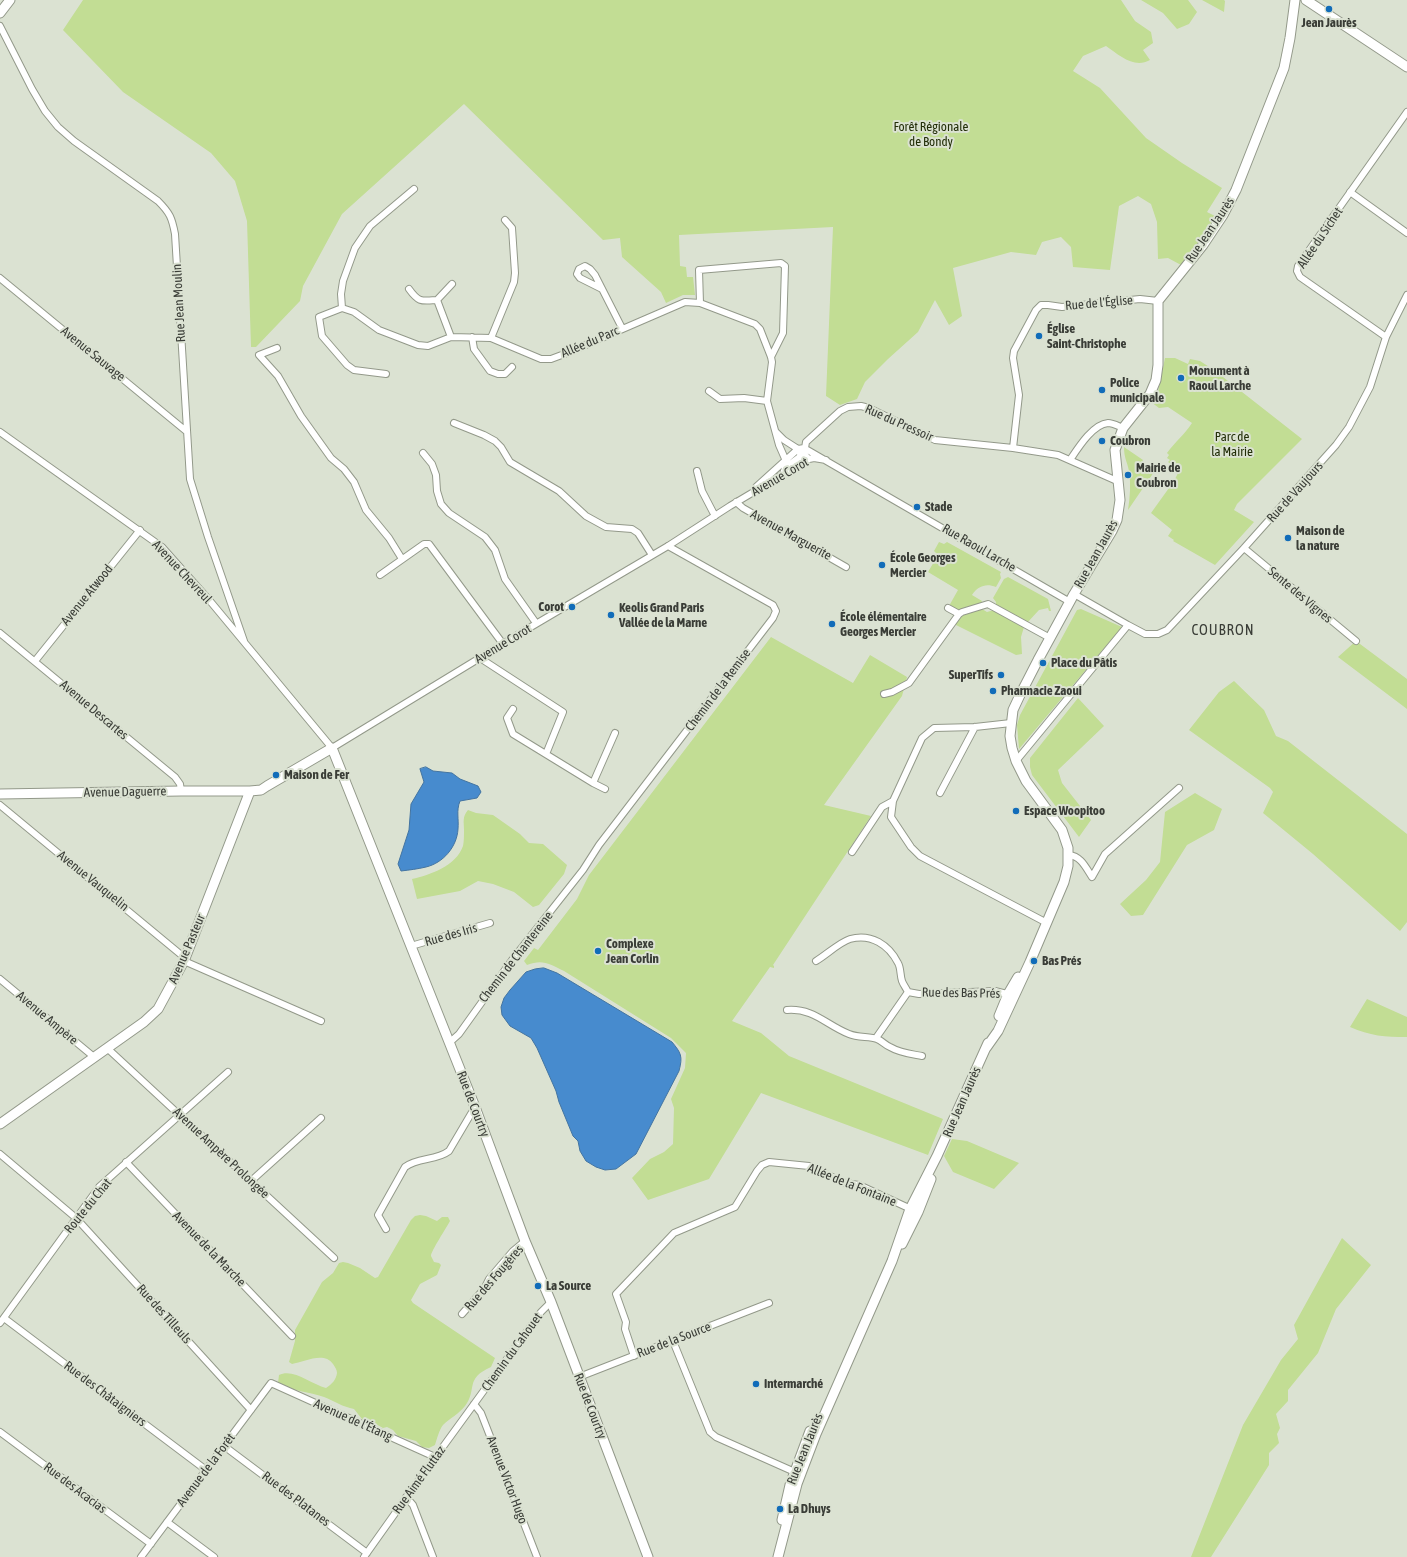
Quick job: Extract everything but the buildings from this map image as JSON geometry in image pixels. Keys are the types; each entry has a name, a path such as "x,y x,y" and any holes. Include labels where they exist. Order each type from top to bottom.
{"street":[{"name":"Rue Jean Jaurès","path":"777,1557 784,1527 787,1494 797,1473 812,1428 841,1375 986,1048 1061,891 1067,872 1067,843 1062,830 1026,781 1016,761 1012,748 1010,723 1013,710 1050,638 1117,520 1120,500 1115,450 1123,428 1150,394 1156,380 1158,365 1158,301 1203,245 1223,215 1236,190 1284,68 1295,0"},
{"path":"1306,0 1407,67"},
{"path":"0,13 7,1"},
{"name":"Rue Jean Moulin","path":"0,26 32,89 46,112 58,127 74,141 158,201 169,212 172,219 175,234 190,479 208,537 245,644"},
{"name":"Allée du Sichet","path":"1386,337 1300,278 1297,271 1298,266 1407,112"},
{"path":"386,374 354,370 347,365 322,336 319,317 342,308 341,294 343,281 355,248 370,226 414,189"},
{"path":"1350,192 1407,232"},
{"path":"491,338 514,282 515,273 512,228 504,220"},
{"path":"700,303 699,270 781,263 785,266 783,333 771,357"},
{"name":"Avenue Sauvage","path":"0,278 186,431"},
{"path":"409,289 416,299 422,301 437,300 452,284"},
{"path":"602,289 622,328"},
{"name":"Rue de Vaujours","path":"1128,626 1145,634 1158,634 1167,630 1314,472 1349,427 1370,387 1386,337 1407,295"},
{"name":"Rue de l'Église","path":"1014,448 1019,395 1013,358 1014,351 1036,310 1041,305 1062,307 1140,299 1158,301"},
{"path":"437,300 451,337"},
{"name":"Allée du Parc","path":"342,308 354,312 379,330 418,345 428,346 451,337 472,336 491,338 541,359 551,359 685,302 700,303 755,324 760,329 772,362 767,401 779,445 786,461"},
{"path":"472,336 474,349 490,371 498,374 505,374 512,367"},
{"path":"276,348 259,355 278,376 300,416 331,458 344,469 354,482 366,510 389,538 402,559"},
{"path":"709,391 720,399 744,398 767,401"},
{"name":"Rue du Pressoir","path":"801,448 840,411 848,407 861,406 870,408 935,440 1014,448 1058,455 1117,482"},
{"path":"454,423 484,434 495,441 502,447 510,462 559,491 586,516 606,527 632,529 638,533 652,555"},
{"path":"1070,460 1083,441 1100,425 1110,423 1123,428"},
{"name":"Avenue Chevreul","path":"0,432 162,547 176,561 332,748"},
{"path":"776,432 784,440 801,448 809,459"},
{"path":"782,476 786,468 801,456 801,448"},
{"name":"Avenue Corot","path":"332,748 536,623 668,546 715,516 765,480 801,448"},
{"name":"Rue Raoul Larche","path":"801,448 826,460 1072,598 1128,626"},
{"path":"423,453 432,464 436,475 437,491 441,504 449,513 486,537 495,550 505,579 536,623"},
{"name":"Avenue Corot","path":"736,502 809,459 814,458 826,460"},
{"path":"697,471 702,491 715,516"},
{"name":"Avenue Marguerite","path":"736,502 743,508 846,567"},
{"name":"Avenue Atwood","path":"35,661 140,530"},
{"path":"380,575 424,544 429,544 503,644"},
{"name":"Chemin de la Remise","path":"583,870 599,845 774,618 776,611 773,605 668,546"},
{"name":"Sente des Vignes","path":"1244,548 1356,641"},
{"path":"884,694 892,692 909,683 959,614 988,604 1050,638"},
{"path":"948,608 959,614"},
{"path":"225,619 232,618 235,613"},
{"path":"1016,761 1128,626"},
{"name":"Avenue Descartes","path":"0,633 175,777 180,784 181,791"},
{"path":"480,658 563,712 546,754"},
{"path":"513,709 508,718 513,734 605,789"},
{"path":"1010,723 975,727 934,728 922,738 893,801 891,816 920,856 1047,923"},
{"path":"940,793 975,727"},
{"path":"593,783 614,733"},
{"path":"250,791 261,790 332,748"},
{"name":"Rue de Courtry","path":"332,748 475,1107 648,1557"},
{"path":"1068,854 1074,855 1080,859 1092,877 1105,854 1179,788"},
{"name":"Avenue Daguerre","path":"0,794 250,791"},
{"name":"Avenue Pasteur","path":"0,1124 151,1016 158,1009 184,959 250,791"},
{"path":"852,852 882,807 893,801"},
{"name":"Avenue Vauquelin","path":"0,805 184,959 321,1021"},
{"name":"Chemin de Chantereine","path":"449,1043 459,1034 512,960 583,870"},
{"name":"Rue des Iris","path":"411,946 490,923"},
{"name":"Rue des Bas Prés","path":"816,961 849,939 861,937 873,939 884,944 893,954 899,965 902,981 908,992"},
{"name":"Avenue Ampère","path":"0,979 94,1057"},
{"name":"Rue des Bas Prés","path":"908,992 919,994 995,991 1011,995"},
{"name":"Rue des Bas Prés","path":"876,1038 908,992"},
{"path":"787,1010 799,1009 810,1012 850,1035 863,1038 876,1038 889,1047 902,1053 922,1056"},
{"name":"Avenue Ampère Prolongée","path":"107,1048 334,1258"},
{"name":"Route du Chat","path":"2,1320 99,1187 228,1072"},
{"path":"386,1229 378,1215 405,1167 410,1162 443,1156 449,1151 475,1107"},
{"path":"251,1181 321,1118"},
{"name":"Rue des Tilleuls","path":"0,1154 76,1218 251,1410"},
{"name":"Avenue de la Marche","path":"126,1162 292,1336"},
{"name":"Allée de la Fontaine","path":"634,1356 625,1329 626,1322 616,1294 674,1232 735,1207 762,1165 769,1162 809,1166 845,1183 859,1185 914,1210"},
{"name":"Rue des Fougères","path":"462,1314 484,1289 489,1279 513,1251 526,1241"},
{"name":"Chemin du Cahouet","path":"474,1404 541,1312 551,1302"},
{"name":"Rue de la Source","path":"579,1377 769,1303"},
{"name":"Rue des Châtaigniers","path":"2,1320 206,1470"},
{"path":"673,1341 710,1432 716,1437 797,1473"},
{"name":"Avenue de la Forêt","path":"141,1557 271,1383"},
{"name":"Avenue de l’Étang","path":"271,1383 435,1457"},
{"name":"Rue Aimé Fluttaz","path":"366,1555 406,1497 474,1404"},
{"name":"Avenue Victor Hugo","path":"474,1404 481,1413 537,1557"},
{"name":"Rue des Acacias","path":"0,1432 151,1544"},
{"name":"Rue des Platanes","path":"224,1446 366,1555"},
{"path":"406,1497 413,1505 433,1557"},
{"path":"167,1522 214,1557"}],"green space":[{"name":"Forêt Régionale de Bondy","path":"83,0 1121,0 1135,21 1151,32 1153,43 1143,50 1150,60 1138,63 1132,62 1121,57 1106,46 1083,56 1073,71 1100,88 1146,138 1222,188 1207,212 1217,217 1196,249 1181,265 1168,258 1158,259 1157,222 1151,204 1138,196 1119,206 1110,270 1073,267 1071,247 1061,237 1042,242 1036,255 1011,252 953,268 962,316 949,325 935,300 918,332 865,382 857,399 840,405 826,396 833,227 679,235 680,266 686,267 687,277 693,277 695,295 683,295 666,303 661,292 622,257 620,238 603,240 464,104 342,214 303,286 300,301 256,347 251,347 247,221 235,181 211,153 123,92 63,30"},
{"path":"1141,0 1188,0 1197,12 1189,24 1177,29 1163,13"},
{"path":"1202,0 1224,0 1224,12"},
{"name":"Parc de la Mairie","path":"1165,358 1175,358 1188,364 1190,359 1200,361 1214,370 1302,439 1237,504 1234,510 1254,522 1215,565 1173,541 1174,540 1168,536 1172,530 1151,513 1174,481 1179,471 1168,462 1170,460 1167,458 1169,455 1167,453 1192,423 1168,407 1159,408 1151,402 1158,392"},
{"path":"1124,447 1143,460 1141,463 1154,472 1128,510 1130,481"},
{"path":"939,542 944,544 947,542 1001,572 1001,578 996,587 989,585 982,586 972,595 982,601 981,604 959,611 949,606 958,590 928,572 938,555 934,551"},
{"path":"1008,577 1048,599 1051,611 1049,611 1048,608 1039,610 1027,623 996,606 996,602 993,598 1004,579"},
{"path":"982,609 987,612 994,610 1024,627 1021,637 1022,654 1016,655 954,624 960,616"},
{"path":"1081,609 1122,627 1019,749 1017,725 1020,715 1077,610"},
{"path":"771,637 853,683 870,655 907,677 902,696 824,805 871,816 773,965 774,968 770,967 732,1021 761,1033 789,1056 943,1119 928,1155 761,1093 709,1179 648,1200 632,1178 650,1159 664,1152 673,1144 674,1108 671,1099 685,1068 686,1053 671,1038 564,971 542,962 527,965 524,961 534,948 538,950 577,899 589,875"},
{"path":"1356,641 1407,679 1407,709 1338,657"},
{"path":"1234,681 1264,710 1276,736 1288,741 1407,834 1407,922 1400,931 1313,854 1263,813 1273,792 1270,788 1189,730 1219,692"},
{"path":"1078,698 1104,726 1058,770 1062,783 1091,820 1079,837 1032,775 1030,767 1030,758"},
{"path":"1195,793 1222,809 1214,830 1187,845 1143,915 1131,916 1120,904 1146,880 1160,862 1165,812"},
{"path":"468,810 476,813 493,815 520,834 529,843 543,844 567,865 564,874 539,905 533,907 514,892 493,884 478,881 460,891 417,899 412,879 427,875 442,868 455,859 460,853 464,843 464,817"},
{"path":"1367,999 1407,1017 1407,1037 1378,1035 1350,1027"},
{"path":"952,1139 967,1141 1019,1163 994,1189 953,1172 944,1156"},
{"path":"420,1215 437,1221 442,1217 448,1217 450,1221 436,1244 431,1256 434,1262 441,1265 437,1275 420,1284 411,1300 413,1303 495,1358 491,1367 483,1371 474,1380 469,1400 465,1406 443,1425 435,1445 429,1448 422,1447 416,1441 398,1436 393,1430 387,1427 383,1428 362,1419 354,1409 324,1397 295,1390 278,1383 279,1375 284,1373 302,1377 326,1388 333,1382 336,1378 337,1372 336,1368 329,1360 324,1358 314,1358 292,1364 289,1362 295,1341 295,1330 322,1282 333,1273 339,1263 348,1263 360,1268 375,1278 378,1277 411,1220 415,1216"},
{"path":"1342,1238 1371,1265 1336,1309 1318,1353 1288,1390 1288,1401 1276,1414 1280,1428 1277,1434 1279,1443 1269,1453 1269,1465 1211,1557 1191,1557 1243,1425 1281,1360 1298,1339 1294,1325"}],"water":[{"path":"426,767 433,771 452,773 460,779 478,786 481,792 477,798 460,801 458,808 457,836 452,848 443,858 426,867 401,871 398,864 409,830 411,804 424,782 420,769"},
{"path":"544,968 557,973 672,1042 680,1055 681,1062 679,1071 636,1154 616,1169 605,1170 586,1161 580,1151 578,1141 573,1136 556,1091 537,1048 531,1038 510,1026 502,1015 501,1007 504,998 526,972"}],"place":[{"name":"Jean Jaurès","path":"1329,9"},
{"name":"Église Saint-Christophe","path":"1039,336"},
{"name":"Monument à Raoul Larche","path":"1181,378"},
{"name":"Police municipale","path":"1102,390"},
{"name":"Coubron","path":"1102,441"},
{"name":"Mairie de Coubron","path":"1128,475"},
{"name":"Stade","path":"917,507"},
{"name":"Maison de la nature","path":"1288,538"},
{"name":"École Georges Mercier","path":"882,565"},
{"name":"Corot","path":"572,607"},
{"name":"Keolis Grand Paris Vallée de la Marne","path":"611,615"},
{"name":"École élémentaire Georges Mercier","path":"832,624"},
{"name":"Place du Pâtis","path":"1043,663"},
{"name":"SuperTifs","path":"1001,675"},
{"name":"Pharmacie Zaoui","path":"993,691"},
{"name":"Maison de Fer","path":"276,775"},
{"name":"Espace Woopitoo","path":"1016,811"},
{"name":"Complexe Jean Corlin","path":"598,951"},
{"name":"Bas Prés","path":"1034,961"},
{"name":"La Source","path":"538,1286"},
{"name":"Intermarché","path":"756,1384"},
{"name":"La Dhuys","path":"780,1509"}],"district":[{"name":"COUBRON","path":"1223,630"}]}
